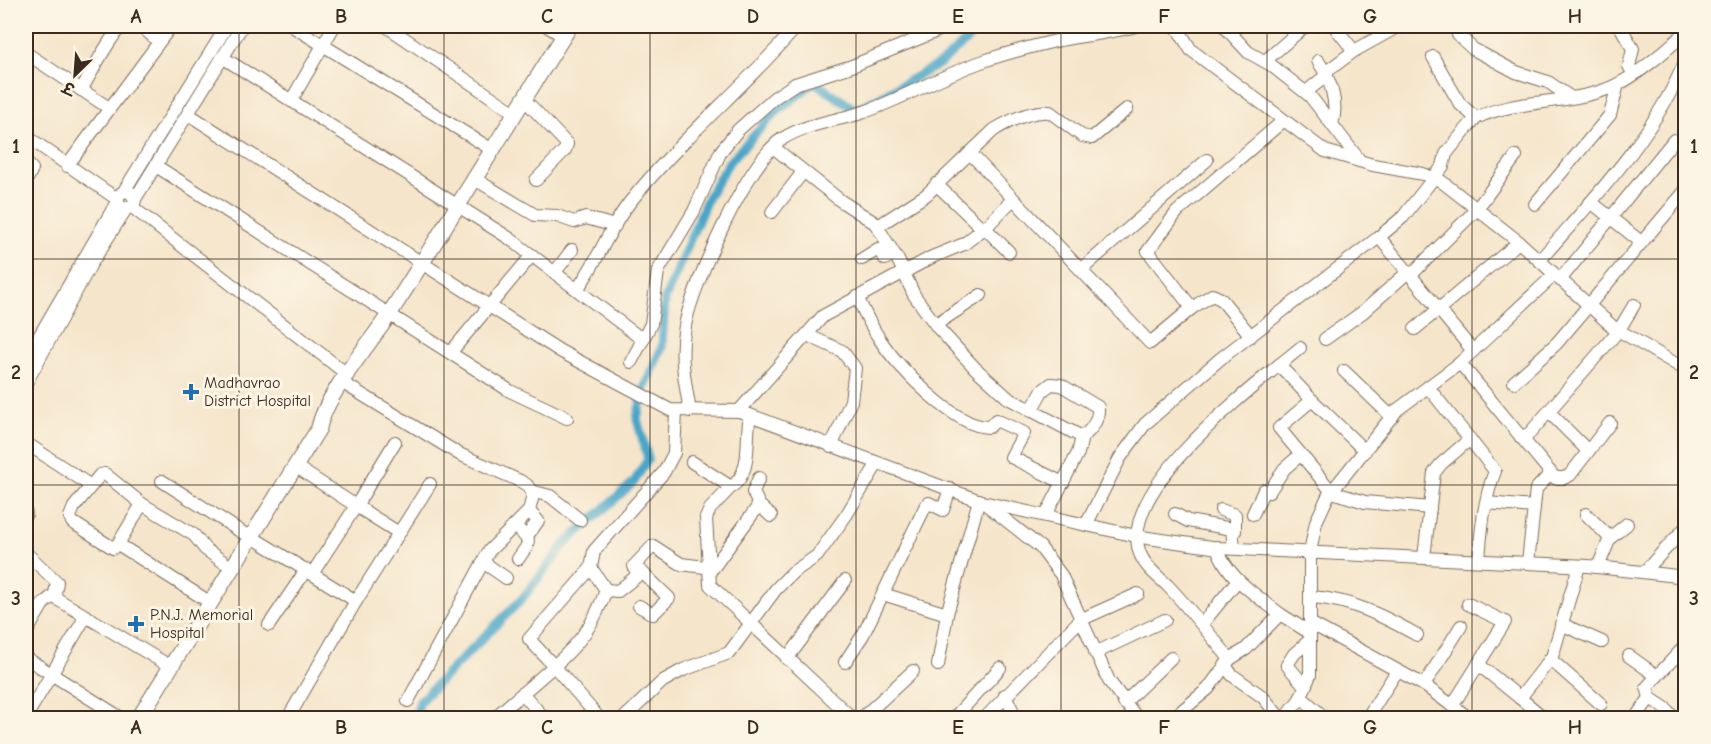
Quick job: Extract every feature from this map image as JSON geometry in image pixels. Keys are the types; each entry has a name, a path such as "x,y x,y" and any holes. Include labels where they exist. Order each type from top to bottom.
{"main road":[{"path":"137,713 163,662 225,563 295,466 319,428 321,416 388,315 567,31"},
{"path":"137,713 247,535 310,423 321,416"}],"street":[{"path":"81,90 102,57 110,38 121,26"},
{"path":"141,26 158,41"},
{"path":"67,166 171,26"},
{"path":"26,359 125,201 227,26"},
{"path":"26,383 125,201 156,166 242,26"},
{"path":"292,26 491,149"},
{"path":"291,101 334,26"},
{"path":"386,26 402,30 515,113"},
{"path":"547,26 567,31"},
{"path":"578,288 629,204 654,174 764,65 797,26"},
{"path":"631,362 651,324 657,271 694,211 721,151 738,130 774,98 795,84 852,66 949,26"},
{"path":"690,411 681,361 684,327 692,296 709,256 751,175 781,139 801,130 862,112 980,62 1058,40 1136,26"},
{"path":"1176,26 1191,50 1326,151 1360,162 1434,177 1519,242 1618,330 1686,370"},
{"path":"1224,26 1248,52 1265,61 1306,92 1360,162"},
{"path":"1265,61 1305,26"},
{"path":"1334,26 1354,51"},
{"path":"1306,92 1354,51 1397,26"},
{"path":"1458,26 1458,35 1473,49 1516,72 1548,82 1570,97"},
{"path":"1620,26 1633,49 1629,66 1633,73"},
{"path":"1086,525 1120,458 1145,424 1251,336 1403,217 1443,166 1446,154 1476,118 1507,108 1600,91 1618,84 1685,34"},
{"path":"26,53 109,108"},
{"path":"222,57 457,204 578,288 643,340"},
{"path":"1433,57 1460,104 1476,118"},
{"path":"1540,261 1591,202 1659,113 1686,59"},
{"path":"1318,61 1327,74 1336,113 1332,124"},
{"path":"1535,204 1610,115 1618,84"},
{"path":"524,99 567,144 565,150 536,180"},
{"path":"878,226 919,200 994,130 1029,115 1050,112 1082,136 1092,138 1127,109"},
{"path":"188,114 560,351 673,411 744,413 981,501 1135,535 1216,547 1598,567 1686,577"},
{"path":"1192,308 1148,251 1177,212 1283,121"},
{"path":"26,136 67,166 125,201 345,379 459,454 520,481 531,491 550,496 580,520"},
{"path":"1285,718 1303,691 1310,675 1310,552 1316,522 1332,492 1392,417 1460,363 1557,277 1612,217 1674,140"},
{"path":"773,147 803,172 878,226 904,272 914,296 975,368 1008,398 1082,437"},
{"path":"970,153 1150,344 1206,297 1218,297 1251,336"},
{"path":"1325,339 1410,274 1476,210 1516,156"},
{"path":"1081,270 1207,160"},
{"path":"26,162 32,169 26,181"},
{"path":"156,166 510,391 567,418"},
{"path":"772,212 803,172"},
{"path":"473,178 535,215 557,216 574,222 586,218 615,226"},
{"path":"936,184 1010,252"},
{"path":"1514,382 1557,343 1686,190"},
{"path":"852,718 750,625 710,585 707,514 746,469 744,413 823,316 904,272 964,244 984,229 1013,199"},
{"path":"1591,202 1641,242"},
{"path":"1379,237 1473,351"},
{"path":"1415,329 1519,242"},
{"path":"862,259 878,249 885,259 894,254"},
{"path":"555,272 572,250"},
{"path":"451,352 532,255"},
{"path":"936,324 981,295"},
{"path":"857,297 880,340 936,400 954,414 982,427 989,427 996,420 1024,433 1011,457 1063,483"},
{"path":"1521,438 1530,433 1618,330 1634,305"},
{"path":"807,335 842,351 855,368 851,401 831,447"},
{"path":"1280,718 1263,698 1232,675 1228,663 1202,624 1148,568 1140,555 1135,535 1152,494 1178,456 1215,418 1300,348"},
{"path":"1460,363 1555,478 1564,478 1610,423"},
{"path":"1280,365 1312,400 1365,451"},
{"path":"1344,371 1392,417"},
{"path":"1031,411 1042,391 1051,384 1061,385 1098,407 1099,415 1090,432 1082,437 1078,453 1046,516"},
{"path":"1428,387 1495,471 1487,503 1479,560"},
{"path":"1312,400 1279,428 1332,492 1365,502 1430,508"},
{"path":"599,718 529,639 591,568 594,551 664,472 674,453 673,411"},
{"path":"1552,415 1588,451"},
{"path":"1424,557 1434,473 1441,464 1470,440"},
{"path":"269,625 356,506 395,441"},
{"path":"26,443 91,486"},
{"path":"1254,514 1264,490 1269,492 1284,470 1300,456"},
{"path":"692,462 731,487"},
{"path":"630,716 663,681 683,670 729,653 776,589 793,572 817,556 848,514 877,464"},
{"path":"295,466 399,533"},
{"path":"142,504 118,544 111,548 71,520 74,507 100,475 105,474 142,504 194,536 205,549 225,563"},
{"path":"1528,563 1536,489 1550,474"},
{"path":"759,478 753,492 759,505 771,516"},
{"path":"162,482 356,601"},
{"path":"288,718 356,601 430,484"},
{"path":"845,662 862,635 926,505 929,503 942,510 950,489"},
{"path":"408,701 483,562 499,539 516,526 529,511 533,495 531,491"},
{"path":"938,665 947,614 981,501"},
{"path":"981,501 1040,547 1061,575 1109,681 1137,718"},
{"path":"1487,503 1534,507"},
{"path":"637,574 634,566 653,546 681,564 697,565 708,569 717,564 759,505"},
{"path":"1221,510 1235,514 1234,548"},
{"path":"518,559 527,546 527,536 538,521 529,511"},
{"path":"1175,514 1188,521 1235,531"},
{"path":"1586,514 1610,538"},
{"path":"1598,567 1610,538 1627,524"},
{"path":"516,526 527,536"},
{"path":"1644,572 1686,527"},
{"path":"118,544 203,598"},
{"path":"1216,547 1221,560 1238,580 1280,614 1310,632 1424,685 1467,718"},
{"path":"26,553 57,582 55,594 57,599 163,662"},
{"path":"483,562 506,578"},
{"path":"1520,698 1550,659 1579,566"},
{"path":"591,568 606,590"},
{"path":"606,590 618,591 642,572 649,576 669,598 653,614 639,606"},
{"path":"1202,624 1238,580"},
{"path":"787,658 845,582"},
{"path":"494,718 574,648 595,621 606,590"},
{"path":"26,633 43,604 55,594"},
{"path":"883,594 947,614"},
{"path":"985,718 1080,620 1138,594"},
{"path":"1310,597 1350,603 1384,616 1417,635"},
{"path":"1452,706 1505,622 1468,604"},
{"path":"1173,718 1208,689 1228,663 1246,649 1280,614"},
{"path":"26,717 86,616"},
{"path":"1095,652 1166,620"},
{"path":"1561,624 1602,642"},
{"path":"1424,685 1461,626"},
{"path":"1310,632 1287,665 1303,691 1325,718"},
{"path":"1674,718 1665,708 1650,698 1647,687 1686,645"},
{"path":"1629,656 1657,676"},
{"path":"26,658 121,718"},
{"path":"1124,703 1171,658"},
{"path":"1550,659 1601,704"},
{"path":"1478,664 1544,718"},
{"path":"954,718 1000,668"},
{"path":"862,718 913,671"},
{"path":"1367,718 1398,671"},
{"path":"523,694 544,718"},
{"path":"1005,695 1016,718"},
{"path":"1635,718 1650,698"}],"waterway":[{"path":"415,718 420,701 522,599 565,544 634,482 648,459 637,419 643,391 662,347 665,299 708,197 729,162 774,114 814,82 856,110 941,63 979,29 1023,26"}],"place":[{"name":"Madhavrao District Hospital","path":"191,392"},
{"name":"P.N.J. Memorial Hospital","path":"136,624"}]}
